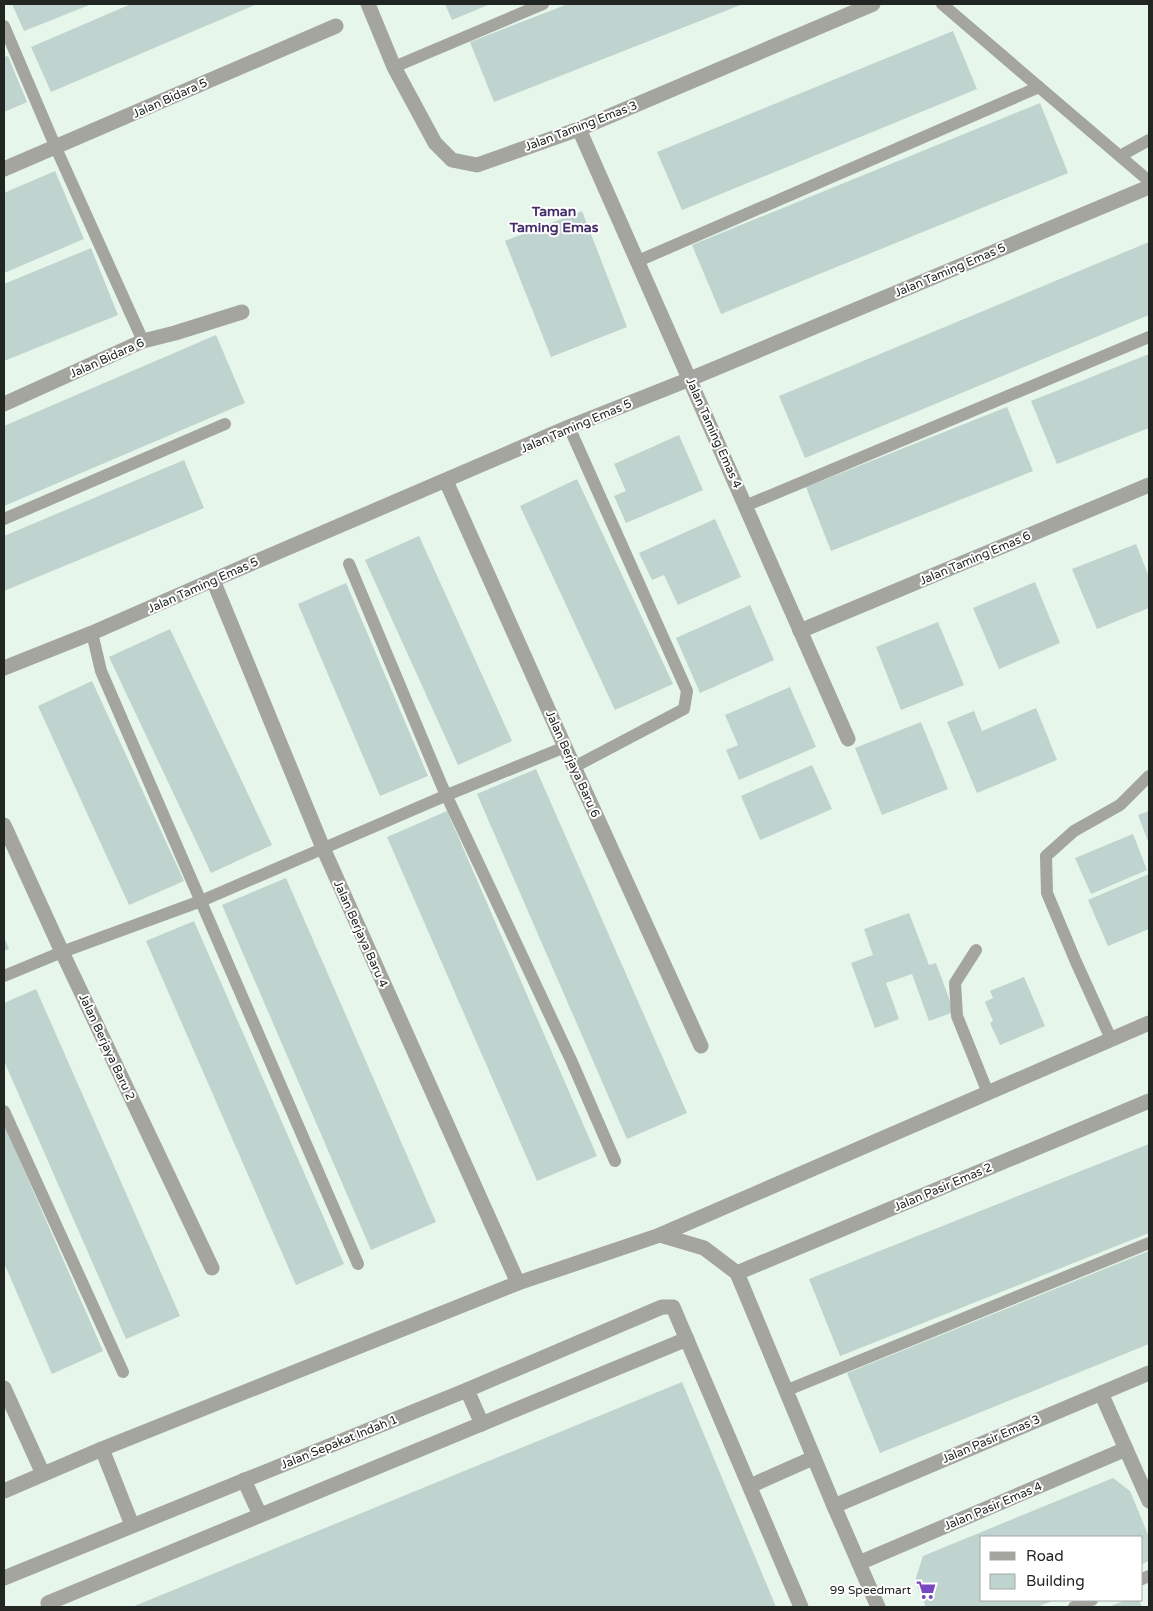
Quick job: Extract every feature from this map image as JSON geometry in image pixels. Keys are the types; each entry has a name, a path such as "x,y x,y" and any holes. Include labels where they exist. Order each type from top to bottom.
{"street":[{"name":"Jalan Taming Emas 3","path":"368,4 394,67 436,143 452,160 478,165 580,129 873,4"},
{"name":"Jalan Bidara 5","path":"4,169 336,26"},
{"name":"Jalan Taming Emas 4","path":"580,129 848,739"},
{"name":"Jalan Taming Emas 5","path":"4,668 92,633 569,427 690,379 1149,187"},
{"name":"Jalan Bidara 6","path":"4,404 143,341 242,312"},
{"name":"Jalan Berjaya Baru 6","path":"446,481 701,1046"},
{"name":"Jalan Taming Emas 6","path":"800,631 1149,485"},
{"name":"Jalan Berjaya Baru 4","path":"213,580 323,848 518,1283"},
{"name":"Jalan Berjaya Baru 2","path":"4,825 212,1268"},
{"path":"4,1491 102,1449 518,1283 660,1235 1149,1023"},
{"name":"Jalan Pasir Emas 2","path":"737,1273 1149,1100"},
{"path":"660,1235 704,1248 737,1273 813,1458 878,1607"},
{"name":"Jalan Sepakat Indah 1","path":"4,1578 467,1390 662,1307 673,1307 687,1339"},
{"path":"49,1607 48,1603 687,1339 801,1607"},
{"name":"Jalan Pasir Emas 3","path":"834,1506 1149,1373"},
{"path":"467,1390 482,1424"},
{"path":"1101,1393 1149,1501"},
{"path":"6,1396 43,1474"},
{"path":"102,1449 132,1525"},
{"name":"Jalan Pasir Emas 4","path":"859,1563 1126,1449"},
{"path":"750,1486 813,1458"},
{"path":"244,1480 260,1515"}],"lane":[{"path":"394,67 543,4"},
{"path":"942,4 1149,181"},
{"path":"4,26 56,148 143,341"},
{"path":"638,261 1038,86"},
{"path":"1120,156 1149,140"},
{"path":"746,506 1149,337"},
{"path":"4,519 225,424"},
{"path":"569,427 687,691 684,709 574,767"},
{"path":"349,564 446,795 571,1060 615,1161"},
{"path":"92,633 101,671 358,1264"},
{"path":"4,976 62,952 201,901 446,795 565,747"},
{"path":"1111,1039 1047,893 1046,856 1074,831 1120,805 1149,776"},
{"path":"976,950 955,983 955,991 958,1016 988,1093"},
{"path":"4,1111 123,1372"},
{"path":"785,1391 1149,1243"},
{"path":"1074,1607 1089,1601"}],"building":[{"path":"12,4 92,4 24,31"},
{"path":"131,4 257,4 51,92 31,47"},
{"path":"445,4 490,4 452,20"},
{"path":"568,4 743,4 494,102 470,42"},
{"path":"953,31 977,89 682,210 657,152"},
{"path":"8,56 27,102 4,112 4,57"},
{"path":"1040,103 1068,173 721,314 692,245"},
{"path":"55,171 84,239 4,273 4,193"},
{"path":"582,211 627,327 551,357 505,241"},
{"path":"1149,242 1149,315 805,458 779,396"},
{"path":"91,248 118,315 4,361 4,284"},
{"path":"216,335 245,403 4,506 4,426"},
{"path":"1149,354 1149,428 1057,464 1031,401"},
{"path":"1007,407 1033,471 831,551 806,487"},
{"path":"679,435 703,490 626,523 614,496 626,491 614,464"},
{"path":"184,460 204,508 4,591 4,536"},
{"path":"577,479 673,684 615,710 520,506"},
{"path":"715,519 741,577 678,605 664,575 652,580 639,553"},
{"path":"419,536 512,741 458,765 365,560"},
{"path":"1136,544 1149,577 1149,608 1097,629 1072,569"},
{"path":"1035,582 1060,643 999,669 973,608"},
{"path":"346,583 428,776 380,796 298,604"},
{"path":"750,605 774,660 700,693 676,638"},
{"path":"938,622 964,685 901,710 876,647"},
{"path":"170,629 272,845 211,873 109,657"},
{"path":"92,681 184,881 129,905 38,706"},
{"path":"790,687 816,747 739,780 726,750 738,745 725,715"},
{"path":"1036,708 1057,760 977,793 947,722 974,711 982,731"},
{"path":"921,722 948,789 882,815 855,748"},
{"path":"812,765 832,809 760,840 741,796"},
{"path":"536,769 687,1113 627,1139 477,794"},
{"path":"447,811 597,1156 537,1181 387,837"},
{"path":"1149,811 1149,844 1138,815"},
{"path":"1133,834 1147,870 1091,894 1075,858"},
{"path":"1149,874 1149,929 1108,946 1088,900"},
{"path":"286,878 436,1222 371,1250 222,905"},
{"path":"909,913 929,965 936,963 954,1012 929,1021 912,974 886,983 899,1019 875,1028 851,963 873,955 864,929"},
{"path":"194,921 344,1264 296,1285 146,941"},
{"path":"4,936 9,949 4,951"},
{"path":"1024,977 1045,1026 1000,1045 990,1023 993,1021 985,1002 993,998 990,991"},
{"path":"36,989 180,1316 126,1339 4,1061 4,1003"},
{"path":"4,1124 103,1351 52,1374 4,1263"},
{"path":"1149,1144 1149,1233 840,1356 809,1279"},
{"path":"1149,1251 1149,1344 880,1453 847,1373"},
{"path":"682,1382 776,1607 132,1607"},
{"path":"1113,1478 1130,1491 1149,1537 1149,1561 1143,1564 1143,1536 980,1536 980,1601 1052,1601 1037,1607 926,1607 915,1581 923,1556"},
{"path":"1123,1601 1139,1601 1142,1607 1108,1607"}],"place":[{"name":"99 Speedmart","path":"926,1590"}],"district":[{"name":"Taman Taming Emas","path":"554,220"}]}
